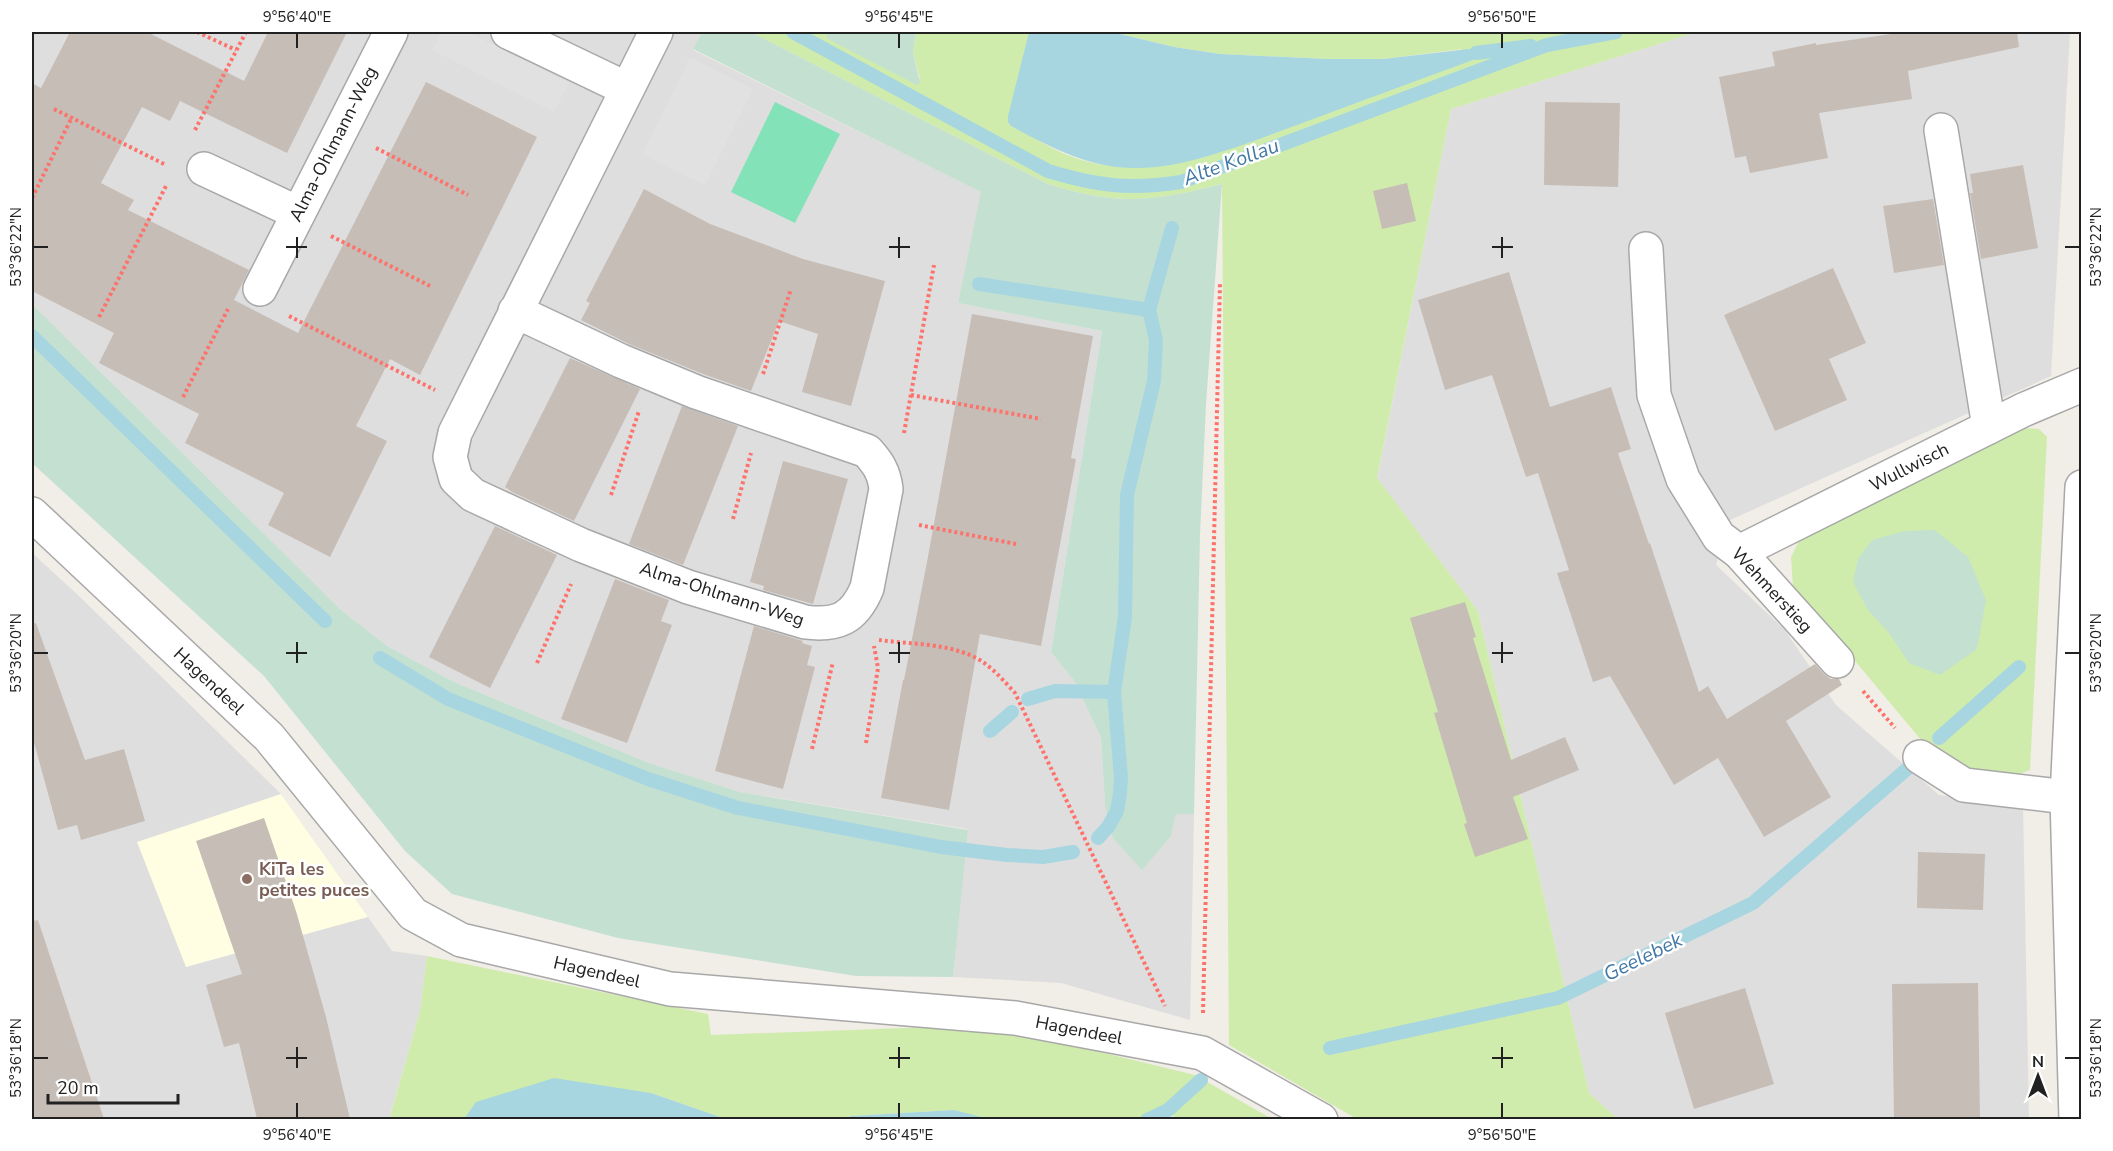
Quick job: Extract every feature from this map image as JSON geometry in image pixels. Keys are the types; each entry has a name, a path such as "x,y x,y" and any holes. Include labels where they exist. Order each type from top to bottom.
{"street":[{"name":"Alma-Ohlmann-Weg","path":"246,294 297,216 391,32"},
{"path":"508,32 627,89"},
{"name":"Alma-Ohlmann-Weg","path":"656,32 455,433 450,457 456,478 473,495 586,547 688,586 804,622 822,624 840,620"},
{"path":"1941,130 1989,427"},
{"path":"204,169 297,216"},
{"name":"Wehmerstieg","path":"1646,249 1654,395 1683,478 1719,537 1739,552 1837,661"},
{"path":"515,311 652,374 867,451 877,462 884,476 886,489 867,588 861,602 851,613 840,620"},
{"name":"Wullwisch","path":"1739,552 1989,427 2082,385"},
{"path":"2076,1119 2067,797 2082,487"},
{"name":"Hagendeel","path":"32,514 269,737 414,914 461,940 670,989 1015,1018 1202,1053 1321,1119"},
{"path":"1920,757 1964,785 2067,797"}],"path":[{"path":"197,32 236,50"},
{"path":"54,109 198,181 204,169"},
{"path":"32,198 72,117"},
{"path":"340,130 468,195"},
{"path":"297,216 430,286"},
{"path":"877,462 904,435 934,266"},
{"path":"1202,1053 1220,282"},
{"path":"733,519 756,413 791,289"},
{"path":"183,397 246,294"},
{"path":"287,315 468,406"},
{"path":"611,495 652,374"},
{"path":"911,395 1041,419"},
{"path":"880,517 1016,544"},
{"path":"537,663 586,547"},
{"path":"812,749 838,641 840,620"},
{"path":"866,743 878,668 873,639 945,649 972,656 997,673 1015,693 1165,1005 1166,1046"},
{"path":"1837,661 1920,757"}],"shaded area":[{"path":"32,32 702,32 693,50 982,192 958,303 1102,331 1051,652 1075,682 1101,738 1105,804 1171,836 1176,814 1194,814 1190,1020 1061,983 953,977 967,829 740,792 649,763 452,681 387,646 340,609 32,304"},
{"path":"442,32 468,32 569,83 554,112 432,50"},
{"path":"702,32 751,32 1048,184 1095,196 1135,199 1175,195 1222,184 1206,404 1200,535 1194,814 1176,814 1171,836 1142,870 1113,838 1105,804 1101,738 1075,682 1051,652 1102,331 958,303 981,192 693,49"},
{"path":"826,32 916,32 913,52 920,83 917,85 828,39"},
{"path":"1697,32 2070,32 2051,376 1730,520 1716,565 1784,629 1836,705 1939,795 2023,806 2029,1119 1618,1119 1589,1093 1478,611 1377,479 1451,109"},
{"path":"690,57 753,89 705,185 642,154"},
{"path":"32,304 340,609 387,646 452,681 649,763 740,792 968,830 953,977 856,976 618,938 452,894 405,851 264,676 32,463"},
{"path":"1935,530 1968,557 1986,600 1977,649 1940,675 1909,663 1889,633 1868,610 1853,582 1858,559 1872,540 1905,531"},
{"path":"32,553 281,794 392,951 427,956 420,1011 389,1119 32,1119"},
{"name":"KiTa les petites puces","path":"281,794 368,917 186,967 137,842"}],"green space":[{"path":"751,32 826,32 920,79 913,52 916,32 1029,32 1008,122 1050,147 1092,163 1144,167 1199,157 1463,49 1383,59 1220,54 1174,47 1113,32 1697,32 1451,109 1377,478 1478,611 1589,1093 1618,1119 1357,1119 1229,1045 1222,184 1175,195 1135,199 1095,196 1048,184"},
{"path":"775,102 840,134 795,223 731,192"},
{"path":"2024,428 2039,429 2047,437 2030,770 2019,774 1965,769 1922,741 1793,587 1791,557 1802,535"},
{"path":"427,956 708,1014 711,1035 988,1025 1195,1075 1272,1119 1177,1119 1168,1111 1140,1120 989,1120 954,1110 851,1116 843,1120 726,1119 651,1093 477,1102 464,1119 389,1120 420,1011"}],"water":[{"path":"1029,32 1112,32 1174,47 1220,54 1383,59 1469,49 1475,51 1476,56 1473,60 1238,146 1175,164 1135,168 1102,164 1070,155 1011,126 1008,116"},
{"path":"554,1078 651,1093 726,1119 464,1119 476,1102"},
{"path":"954,1110 989,1119 843,1119 851,1116"}],"building":[{"path":"70,32 147,32 244,81 268,32 347,32 287,153 180,101 170,121 142,107 101,183 134,200 128,210 249,270 234,300 298,333 426,82 537,137 420,375 390,359 356,426 387,441 330,557 268,525 284,493 185,443 199,414 99,363 114,333 32,291 32,83 41,88"},
{"path":"1905,32 2017,32 2019,47 1908,71 1912,99 1819,113 1828,158 1750,173 1746,156 1735,158 1719,77 1775,66 1772,52 1816,43 1816,45"},
{"path":"1545,102 1620,103 1618,187 1544,185"},
{"path":"2023,165 2038,248 1981,259 1970,193 1973,193 1970,174"},
{"path":"1407,183 1416,221 1382,229 1373,191"},
{"path":"644,189 710,224 803,259 885,281 851,406 802,392 818,334 779,321 751,391 629,344 581,320 590,303 586,301"},
{"path":"1933,199 1944,265 1894,273 1883,206"},
{"path":"1833,268 1866,343 1829,359 1847,400 1775,431 1724,315"},
{"path":"1509,272 1550,407 1611,387 1631,449 1618,453 1699,692 1708,686 1727,719 1815,664 1831,679 1839,679 1842,685 1786,721 1831,797 1764,837 1718,758 1674,785 1610,676 1593,682 1557,573 1569,570 1538,473 1526,477 1492,375 1445,390 1418,300"},
{"path":"972,314 1093,336 1071,458 1076,459 1041,646 980,634 949,810 881,798"},
{"path":"570,358 640,389 574,521 505,487"},
{"path":"682,406 738,426 683,565 629,544"},
{"path":"783,461 848,479 813,604 763,590 764,586 750,582"},
{"path":"495,526 557,555 490,688 429,657"},
{"path":"615,579 669,600 661,621 672,625 627,743 561,719"},
{"path":"1465,602 1476,637 1473,638 1511,760 1565,737 1579,770 1513,797 1528,839 1475,857 1434,713 1438,712 1410,618"},
{"path":"36,623 85,760 124,749 145,821 81,840 77,825 58,830 32,735 32,624"},
{"path":"754,626 812,646 807,665 815,667 783,789 715,771"},
{"path":"264,818 296,911 326,1017 350,1119 257,1119 239,1043 224,1047 206,985 242,974 196,841"},
{"path":"1918,852 1985,854 1983,910 1917,908"},
{"path":"38,920 104,1119 32,1119 32,921"},
{"path":"1978,983 1980,1119 1894,1119 1892,984"},
{"path":"1745,988 1774,1084 1694,1109 1665,1013"}],"waterway":[{"name":"Alte Kollau","path":"793,32 1048,171 1098,183 1129,186 1181,182 1547,45 1616,32"},
{"path":"1476,53 1531,46"},
{"path":"1098,838 1108,827 1117,811 1120,794 1121,778 1114,692 1125,617 1127,495 1154,381 1156,340 1149,310 1172,228"},
{"path":"979,284 1149,310"},
{"path":"32,336 325,621"},
{"path":"380,658 448,699 648,779 738,808 941,847 1043,857 1073,852"},
{"name":"Geelebek","path":"1939,738 2019,667"},
{"path":"1028,699 1055,691 1114,692"},
{"path":"990,731 1012,712"},
{"name":"Geelebek","path":"1330,1048 1558,998 1753,903 1908,768"},
{"name":"Geelebek","path":"1147,1120 1168,1110 1201,1080"}],"place":[{"name":"KiTa les petites puces","path":"247,879"}]}
